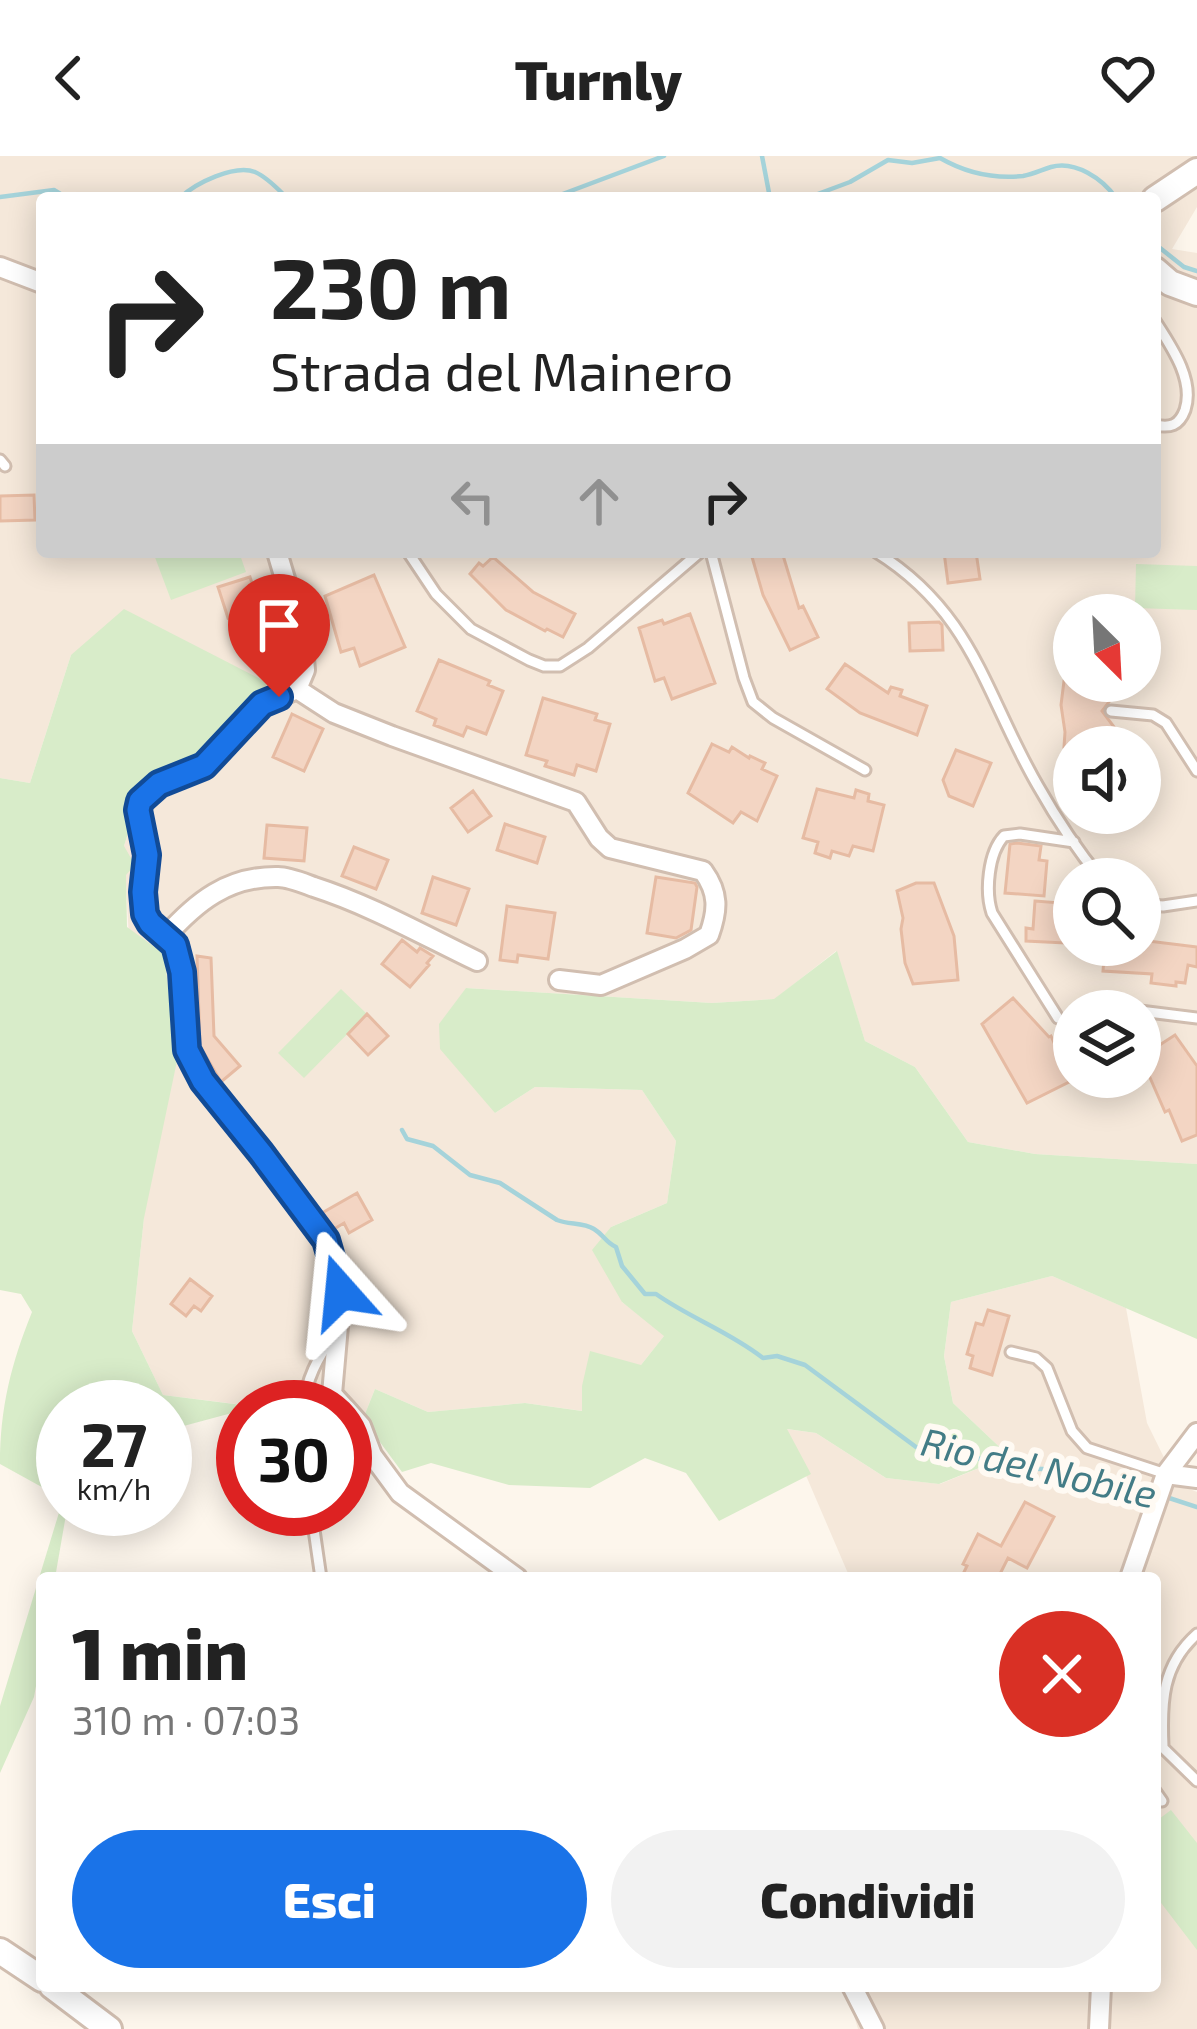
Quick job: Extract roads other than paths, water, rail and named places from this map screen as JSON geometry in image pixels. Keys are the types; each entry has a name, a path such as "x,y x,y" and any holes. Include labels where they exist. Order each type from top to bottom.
{"street":[{"path":"1161,192 1197,171"},
{"path":"0,267 36,281"},
{"path":"1161,276 1170,284 1197,292"},
{"path":"279,558 302,636 304,670 297,689 262,704 204,766 159,784 140,801 147,855 143,892 150,923 175,945 182,972 187,1050 203,1081 326,1240 341,1292 334,1380"},
{"path":"297,689 334,713 576,802 598,838 610,848 703,871 712,884 717,902 709,935 601,985 559,980"},
{"path":"166,937 210,894 248,880 281,876 343,896 477,961"},
{"path":"1132,1572 1161,1487 1197,1433"},
{"path":"372,1455 400,1493 509,1572"},
{"path":"1161,1487 1197,1478"},
{"path":"0,1952 36,1975"},
{"path":"60,1992 109,2029"},
{"path":"856,1992 874,2029"},
{"path":"1099,2029 1101,1992"}],"lane":[{"path":"1161,332 1184,375 1188,396 1179,422 1161,426"},
{"path":"412,558 436,594 471,628 529,660 560,666 588,648 693,558"},
{"path":"713,558 753,702 759,710 865,770"},
{"path":"886,558 948,614 971,648 1037,786 1086,858"},
{"path":"1112,711 1153,715 1166,723 1197,771"},
{"path":"1053,1010 988,900 997,843 1004,836 1074,842"},
{"path":"1161,906 1197,902"},
{"path":"1161,1014 1197,1018"},
{"path":"311,1380 339,1330"},
{"path":"1011,1352 1036,1358 1047,1368 1072,1431 1088,1448 1161,1487"},
{"path":"314,1536 320,1572"},
{"path":"1161,1720 1164,1685 1175,1661 1197,1634"},
{"path":"1161,1745 1197,1781"}],"waterway":[{"path":"568,192 664,156"},
{"path":"762,156 769,192"},
{"path":"823,192 888,160 912,163 940,158 1001,177 1069,166 1096,178 1111,192"},
{"path":"188,192 216,176 247,170 280,192"},
{"path":"0,197 36,192"},
{"path":"39,192 57,192"},
{"path":"1161,249 1197,271"},
{"name":"Rio del Nobile","path":"402,1130 407,1139 433,1146 470,1175 500,1183 557,1220 594,1229 616,1247 622,1266 645,1294 656,1294 763,1358 777,1356 805,1365 916,1447 952,1450 1010,1468 1043,1469 1090,1488 1141,1487 1152,1492"},
{"name":"Rio del Nobile","path":"1163,1496 1197,1507"}]}
